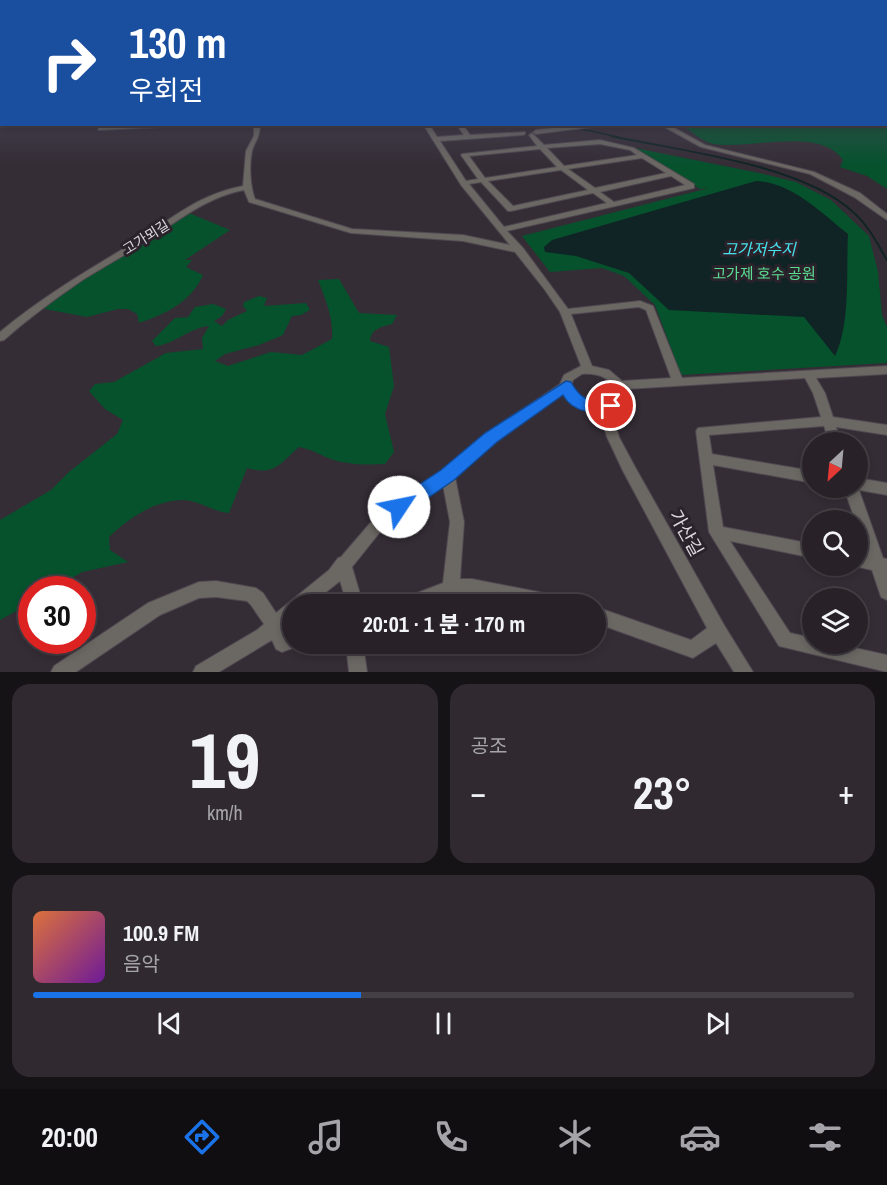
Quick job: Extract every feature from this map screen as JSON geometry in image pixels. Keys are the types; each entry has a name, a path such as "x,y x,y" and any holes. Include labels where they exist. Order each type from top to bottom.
{"street":[{"path":"105,126 102,129 172,126"},
{"path":"257,126 257,136 249,151 247,187 252,200 351,231 368,234 463,238 520,250"},
{"path":"427,126 464,183 520,250 565,312 588,369"},
{"path":"460,126 468,137"},
{"path":"522,126 563,169 613,204"},
{"path":"435,139 595,126"},
{"path":"666,126 704,146 812,174 835,183 874,206 887,218"},
{"path":"502,230 691,186 632,149 600,142 464,155 483,180 511,209 671,174"},
{"path":"464,183 643,156"},
{"name":"고가뫼길","path":"0,338 26,315 91,269 134,245 204,200 247,187"},
{"path":"874,206 887,206"},
{"path":"565,312 640,304 650,308 678,382"},
{"path":"311,594 335,575 383,518 447,475 491,437 566,386 569,376 588,369 610,375 620,385 621,397 618,402 603,408 586,406 572,398 566,386"},
{"path":"620,385 887,370"},
{"path":"809,375 819,393 832,432"},
{"name":"가산길","path":"603,408 613,437 630,471 718,631 744,672"},
{"path":"887,430 828,421 702,431 716,532 785,640 887,664"},
{"path":"705,458 802,475"},
{"path":"447,475 457,522 452,587"},
{"path":"868,486 887,489"},
{"path":"854,498 882,565 887,592"},
{"path":"716,532 802,549"},
{"path":"343,563 352,594"},
{"path":"435,594 452,587 472,587 508,594"},
{"path":"60,672 154,609 199,590 216,589 250,594 257,599 274,625 282,643"},
{"path":"202,672 263,636 282,618"},
{"path":"606,619 693,650 718,631"},
{"path":"356,654 358,672"}],"green space":[{"path":"684,126 887,126 887,189 867,176 840,167 843,160 832,150 818,144 783,142 714,144 693,134"},
{"name":"고가제 호수 공원","path":"635,148 796,182 831,200 869,236 878,272 882,315 887,327 887,363 681,375 655,305 624,276 602,268 550,272 522,236 709,188 700,189"},
{"path":"189,213 230,230 185,260 192,260 186,267 203,275 192,293 177,306 139,323 137,314 128,309 118,309 87,317 45,309 44,305 97,269"},
{"path":"339,279 359,313 397,315 392,324 374,331 370,341 389,347 394,386 385,414 394,452 385,464 344,462 299,447 276,467 264,470 247,468 229,513 184,500 163,503 143,511 109,537 110,550 128,562 82,572 75,576 18,576 18,610 0,620 0,520 51,490 69,472 117,434 123,420 105,409 89,391 95,384 114,382 166,353 203,349 202,338 209,326 163,345 156,346 152,341 175,318 188,317 195,307 213,304 226,309 222,316 214,321 222,326 228,320 247,311 243,306 244,302 259,296 267,298 264,306 306,303 310,310 301,315 292,316 283,335 259,345 225,354 215,361 228,366 271,352 302,355 332,339 330,316 318,280"}],"water":[{"name":"고가저수지","path":"756,181 782,187 794,193 848,234 846,313 835,356 804,317 669,310 629,273 576,256 545,252 544,247 552,240"}],"waterway":[{"path":"577,128 618,137"},
{"path":"611,136 739,162 803,182 831,196 853,212 868,228 887,260"}],"route":[{"path":"399,507 447,475 491,437 566,386 572,398 586,406 595,408 611,406"}]}
